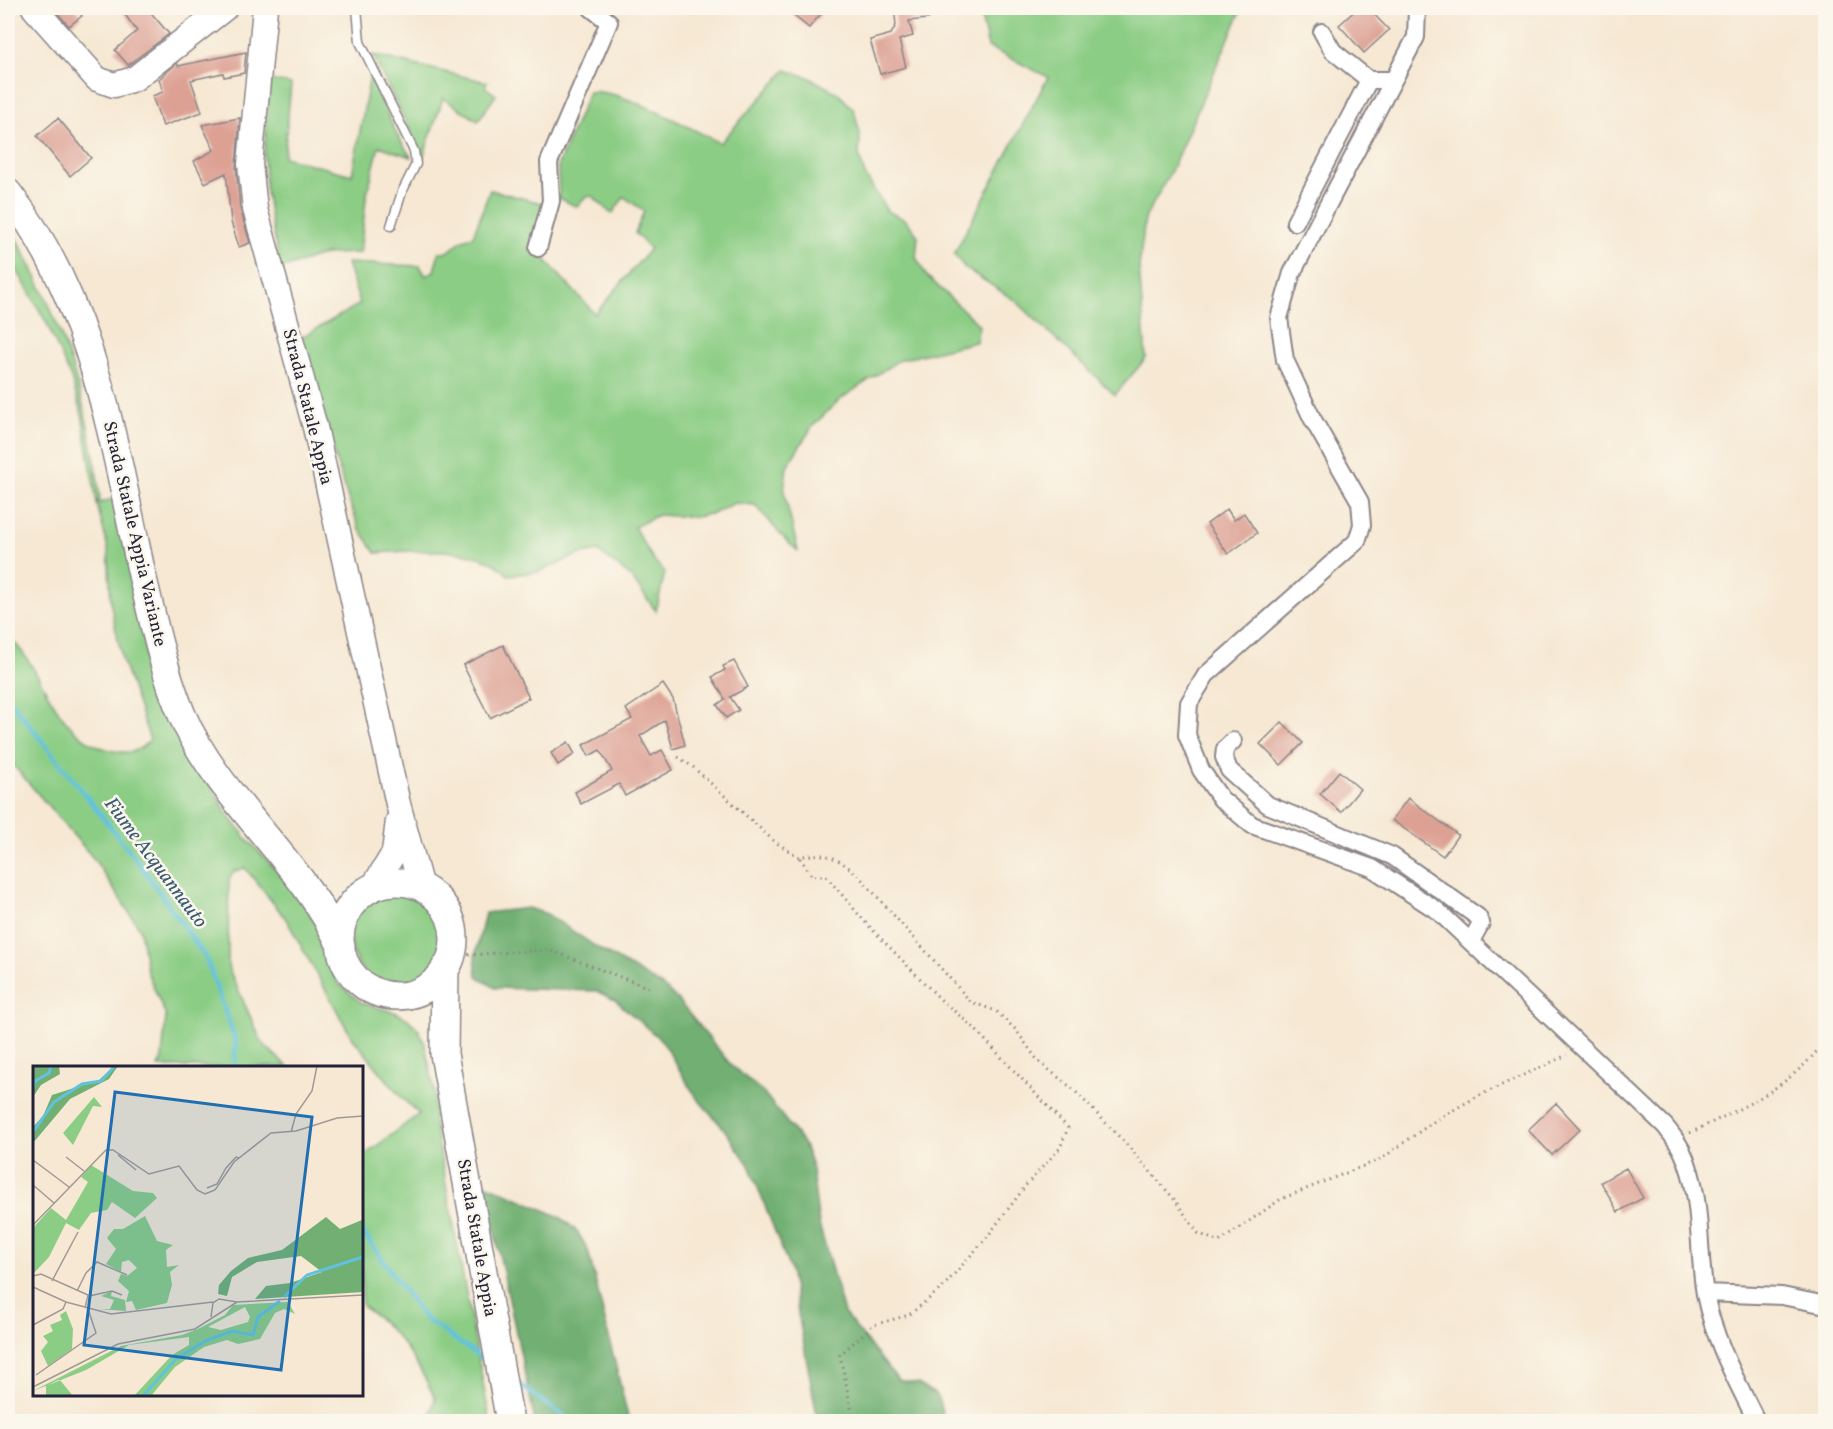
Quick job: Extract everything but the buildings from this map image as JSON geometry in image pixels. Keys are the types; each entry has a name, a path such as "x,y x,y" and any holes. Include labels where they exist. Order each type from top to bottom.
{"main road":[{"name":"Strada Statale Appia Variante","path":"8,193 42,243 85,339 104,406 162,656 182,715 217,778 286,862 325,916 341,946"},
{"name":"Strada Statale Appia Variante","path":"286,862 330,894 368,890"},
{"path":"368,890 400,882 426,890"},
{"name":"Strada Statale Appia","path":"368,890 349,908 341,927 341,946 345,963 361,982 383,994 400,996 423,1014 444,1054"},
{"name":"Strada Statale Appia","path":"426,890 438,899 450,919 453,941 448,962 444,1054 510,1422"},
{"path":"400,996 426,988 448,962"}],"street":[{"path":"34,8 97,79 114,85 134,78 225,8"},
{"name":"Strada Statale Appia","path":"265,8 250,164 255,209 315,427 398,804 420,884 426,890"},
{"path":"538,248 551,201 549,162 609,22 591,8"},
{"path":"1417,8 1416,37 1292,273 1279,318 1285,360 1312,418 1360,502 1362,525 1357,541 1206,675 1189,703 1187,735 1201,770 1221,799 1252,825 1372,868 1438,911 1665,1126 1683,1152 1694,1184 1705,1293 1728,1367 1757,1422"},
{"path":"1322,32 1333,51 1369,80 1392,80"},
{"path":"1295,222 1369,80"},
{"path":"1233,741 1225,750 1224,757 1229,770 1268,805 1392,856 1478,917 1481,923 1471,941"},
{"name":"Strada Statale Appia","path":"368,890 394,853 398,804"},
{"path":"1705,1293 1782,1296 1826,1305"}],"lane":[{"path":"357,8 360,42 414,150 416,164 402,192 392,226"}],"path":[{"path":"678,757 693,767 776,842 799,857 812,876 826,876 865,922 940,999 998,1052 1068,1128 1060,1148 1027,1184 987,1237 942,1288 909,1315 873,1325 840,1355 854,1422"},
{"path":"799,857 818,853 834,857 857,874 971,1002 996,1011 1016,1030 1038,1061 1073,1089 1130,1148 1174,1199 1198,1233 1219,1242 1281,1199 1381,1159 1436,1120 1478,1096 1582,1048"},
{"path":"448,962 549,950 652,989"},
{"path":"1674,1140 1770,1094 1796,1074 1826,1040"}],"green space":[{"path":"979,8 1242,8 1171,171 1145,218 1139,267 1146,358 1115,395 1016,301 965,268 954,254 1048,77 988,47"},
{"path":"373,55 487,82 485,87 496,95 478,121 443,98 422,160"},
{"path":"786,70 808,77 838,93 854,110 860,134 859,156 865,175 887,211 906,220 918,236 916,257 926,275 979,325 976,342 899,360 839,400 812,427 787,466 784,491 798,551 755,505 734,503 715,513 695,517 658,515 634,527 654,561 665,572 656,611 631,577 598,551 578,555 538,572 508,575 496,565 465,553 428,551 376,553 359,528 345,490 300,338 360,304 347,263 420,266 426,276 434,271 439,252 448,252 461,241 473,236 490,190 546,204 531,244 595,314 650,249 635,233 644,211 624,197 612,214 592,196 585,197 577,207 559,198 558,165 589,92 602,92 635,102 720,143"},
{"path":"370,76 397,135 411,157 379,146 366,198 360,253 326,254 280,269 266,192 264,157 270,80 291,84 284,157 352,175"},
{"path":"8,224 43,290 69,357 88,426 95,462 100,499 97,504 82,414 71,378 46,322 8,254"},
{"path":"112,499 175,722 228,815 247,839 296,891 321,930 330,967 339,984 362,1003 397,1013 408,1019 418,1029 425,1044 435,1093 434,1121 490,1421 429,1421 435,1398 421,1371 396,1335 363,1307 363,1156 419,1114 401,1097 351,1036 286,919 245,868 233,872 229,881 228,967 262,1043 287,1066 158,1066 162,1058 166,1016 147,972 140,929 94,859 8,759 8,636 22,651 53,703 77,733 94,744 120,752 138,750 150,740 122,659 111,606 108,548 97,504"},
{"path":"397,893 415,897 429,907 439,921 443,939 439,957 429,971 415,981 397,985 379,981 365,971 355,957 351,939 355,921 365,907 379,897"},
{"path":"528,908 547,914 601,950 661,985 677,999 731,1065 764,1093 803,1143 811,1163 819,1224 844,1313 898,1380 918,1384 937,1395 945,1421 818,1421 790,1270 749,1165 724,1129 696,1097 662,1041 615,1000 596,991 495,988 477,976 475,956 485,913"},
{"path":"484,1183 560,1217 577,1231 588,1250 629,1421 535,1421"}],"waterway":[{"name":"Fiume Acquannauto","path":"8,698 136,859 206,958 236,1042 234,1066"},
{"name":"Fiume Acquannauto","path":"363,1232 424,1318 489,1363"},
{"name":"Fiume Acquannauto","path":"513,1380 572,1422"}]}
